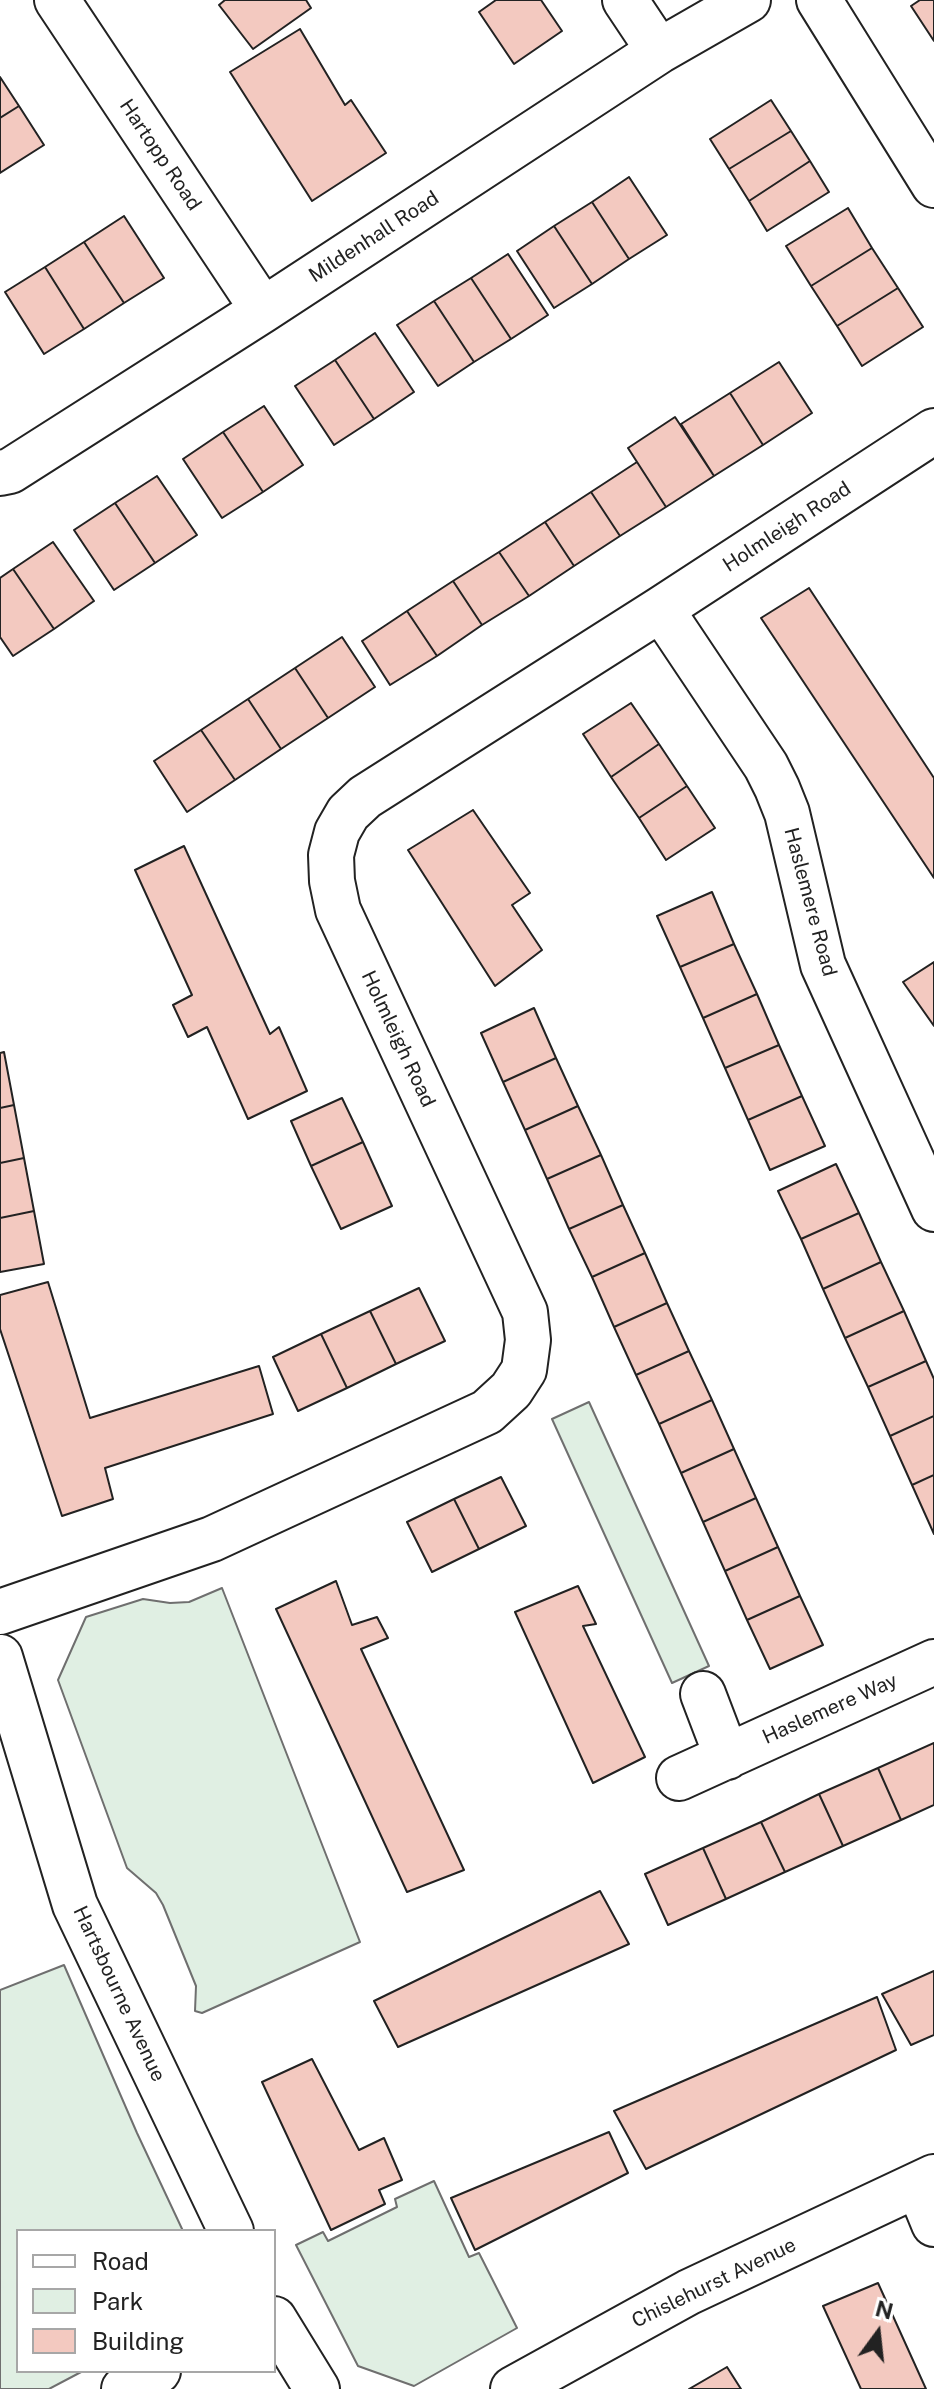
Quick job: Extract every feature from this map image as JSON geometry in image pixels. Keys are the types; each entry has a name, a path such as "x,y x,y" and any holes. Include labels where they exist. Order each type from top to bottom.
{"street":[{"name":"Hartopp Road","path":"57,0 263,310"},
{"path":"625,0 659,51"},
{"name":"Mildenhall Road","path":"0,473 10,471 263,310 659,51 748,0"},
{"path":"819,0 934,185"},
{"name":"Holmleigh Road","path":"0,1612 212,1539 487,1412 511,1390 524,1370 528,1340 525,1312 338,910 331,855 337,832 348,813 365,797 934,431"},
{"name":"Haslemere Road","path":"661,609 766,766 777,788 787,813 823,965 934,1209"},
{"name":"Hartsbourne Avenue","path":"0,1657 75,1905 230,2229"},
{"name":"Haslemere Way","path":"679,1778 934,1662"},
{"path":"703,1694 727,1757"},
{"name":"Chislehurst Avenue","path":"513,2389 689,2292 929,2195"},
{"path":"276,2322 317,2389"},
{"path":"124,2389 154,2373"}],"green space":[{"path":"589,1402 709,1666 672,1683 552,1419"},
{"path":"222,1588 360,1942 202,2013 195,2011 196,1986 163,1905 156,1893 127,1868 58,1680 86,1617 143,1599 189,1602"},
{"path":"64,1965 182,2229 16,2229 16,2373 79,2373 49,2389 0,2389 0,1990"},
{"path":"434,2181 469,2257 479,2253 517,2328 414,2386 358,2366 296,2245 323,2232 328,2241 397,2207 395,2199"}],"building":[{"path":"225,0 306,0 311,8 253,49 219,5"},
{"path":"496,0 541,0 562,31 514,64 479,12"},
{"path":"920,0 934,0 934,41 911,6"},
{"path":"300,29 345,105 351,100 386,153 312,201 230,72"},
{"path":"0,77 19,106 0,118"},
{"path":"771,100 791,131 729,169 710,139"},
{"path":"19,106 44,145 0,173 0,118"},
{"path":"791,131 810,161 749,201 729,169"},
{"path":"810,161 829,192 767,231 749,201"},
{"path":"629,177 667,235 629,259 592,202"},
{"path":"592,202 629,259 592,284 554,226"},
{"path":"848,208 872,248 811,286 786,246"},
{"path":"124,216 164,278 124,303 84,242"},
{"path":"554,226 592,284 554,308 517,251"},
{"path":"84,242 124,303 84,329 45,267"},
{"path":"872,248 898,288 837,326 811,286"},
{"path":"508,254 548,315 511,339 471,278"},
{"path":"45,267 84,329 44,354 5,292"},
{"path":"471,278 511,339 474,362 434,301"},
{"path":"898,288 923,327 862,366 837,326"},
{"path":"434,301 474,362 438,386 397,325"},
{"path":"375,333 414,392 374,419 335,360"},
{"path":"335,360 374,419 334,445 295,386"},
{"path":"779,362 812,413 763,445 730,393"},
{"path":"730,393 763,445 714,476 681,424"},
{"path":"264,406 303,465 263,492 223,432"},
{"path":"675,417 714,476 666,507 628,448"},
{"path":"223,432 263,492 222,518 183,459"},
{"path":"637,462 666,507 620,536 591,492"},
{"path":"157,476 197,535 155,563 115,503"},
{"path":"591,492 620,536 574,566 545,522"},
{"path":"115,503 155,563 114,590 74,530"},
{"path":"545,522 574,566 529,596 499,552"},
{"path":"53,542 94,601 54,629 13,569"},
{"path":"499,552 529,596 482,625 453,581"},
{"path":"13,569 54,629 13,656 0,637 0,578"},
{"path":"453,581 482,625 437,656 407,611"},
{"path":"809,588 934,778 934,878 761,618"},
{"path":"407,611 437,656 390,685 362,641"},
{"path":"342,637 375,687 328,718 295,668"},
{"path":"295,668 328,718 281,749 248,699"},
{"path":"248,699 281,749 235,780 201,730"},
{"path":"631,703 659,744 611,777 583,734"},
{"path":"201,730 235,780 187,812 154,761"},
{"path":"659,744 687,786 639,818 611,777"},
{"path":"687,786 715,828 666,860 639,818"},
{"path":"473,810 530,893 512,905 542,950 495,986 408,850"},
{"path":"184,846 270,1034 279,1027 307,1091 248,1119 207,1027 188,1037 173,1005 192,995 135,870"},
{"path":"712,892 734,944 680,967 657,916"},
{"path":"734,944 757,994 703,1018 680,967"},
{"path":"934,962 934,1026 903,982"},
{"path":"757,994 779,1045 725,1068 703,1018"},
{"path":"534,1008 556,1058 503,1082 481,1033"},
{"path":"779,1045 802,1096 748,1120 725,1068"},
{"path":"4,1052 14,1105 0,1108 0,1053"},
{"path":"556,1058 578,1106 525,1130 503,1082"},
{"path":"802,1096 825,1146 770,1170 748,1120"},
{"path":"342,1098 363,1142 311,1166 291,1121"},
{"path":"14,1105 24,1158 0,1163 0,1108"},
{"path":"578,1106 601,1155 547,1179 525,1130"},
{"path":"363,1142 392,1206 341,1229 311,1166"},
{"path":"601,1155 623,1205 569,1229 547,1179"},
{"path":"24,1158 34,1211 0,1218 0,1163"},
{"path":"836,1164 859,1213 801,1239 778,1191"},
{"path":"623,1205 645,1253 592,1277 569,1229"},
{"path":"34,1211 44,1264 0,1272 0,1218"},
{"path":"859,1213 881,1262 823,1289 801,1239"},
{"path":"645,1253 667,1303 614,1327 592,1277"},
{"path":"881,1262 904,1311 845,1338 823,1289"},
{"path":"48,1282 90,1418 259,1366 273,1414 105,1468 113,1499 62,1516 0,1329 0,1295"},
{"path":"419,1288 445,1341 396,1364 370,1311"},
{"path":"667,1303 689,1351 636,1375 614,1327"},
{"path":"370,1311 396,1364 347,1388 321,1334"},
{"path":"904,1311 926,1361 868,1387 845,1338"},
{"path":"321,1334 347,1388 298,1411 273,1357"},
{"path":"689,1351 712,1400 659,1424 636,1375"},
{"path":"926,1361 934,1379 934,1416 890,1436 868,1387"},
{"path":"712,1400 734,1449 681,1473 659,1424"},
{"path":"934,1416 934,1475 912,1485 890,1436"},
{"path":"734,1449 756,1498 703,1522 681,1473"},
{"path":"934,1475 934,1534 912,1485"},
{"path":"501,1477 526,1526 479,1549 454,1499"},
{"path":"756,1498 778,1547 725,1571 703,1522"},
{"path":"454,1499 479,1549 432,1572 407,1522"},
{"path":"778,1547 800,1596 747,1620 725,1571"},
{"path":"336,1581 352,1625 377,1617 388,1638 361,1649 464,1870 407,1892 276,1609"},
{"path":"578,1586 596,1624 583,1626 645,1757 593,1783 515,1612"},
{"path":"800,1596 823,1645 770,1669 747,1620"},
{"path":"934,1743 934,1805 901,1820 878,1768"},
{"path":"878,1768 901,1820 843,1846 819,1794"},
{"path":"819,1794 843,1846 785,1872 761,1822"},
{"path":"761,1822 785,1872 726,1899 703,1848"},
{"path":"703,1848 726,1899 668,1925 645,1874"},
{"path":"600,1891 629,1944 398,2047 374,2001"},
{"path":"934,1971 934,2035 911,2045 882,1994"},
{"path":"877,1997 896,2050 646,2169 614,2111"},
{"path":"312,2059 359,2150 384,2138 402,2180 379,2190 385,2204 331,2230 262,2082"},
{"path":"609,2132 628,2173 475,2250 451,2198"},
{"path":"878,2283 926,2389 861,2389 823,2306"},
{"path":"727,2367 741,2389 689,2389"}]}
